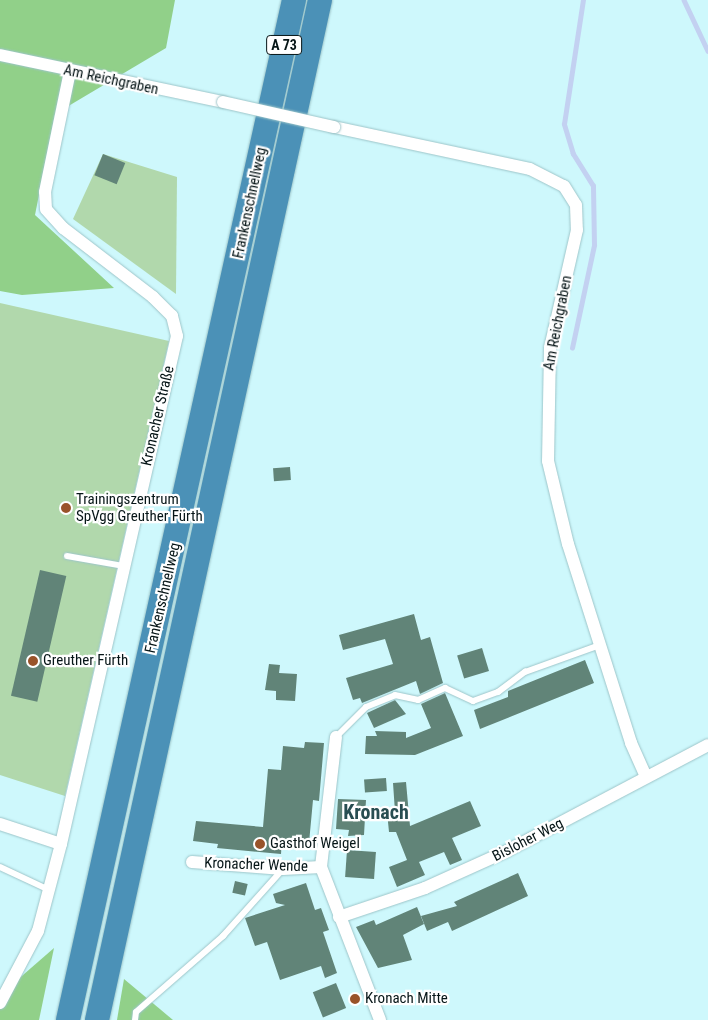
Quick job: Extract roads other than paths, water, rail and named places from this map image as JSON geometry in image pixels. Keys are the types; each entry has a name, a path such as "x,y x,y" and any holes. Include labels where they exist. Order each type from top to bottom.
{"highway":[{"name":"Frankenschnellweg","path":"68,1020 294,0"},
{"name":"Frankenschnellweg","path":"96,1020 320,0"}],"street":[{"name":"Am Reichgraben","path":"0,55 530,169 564,186 576,205 577,230 550,348 548,461 568,544 600,645 646,778"},
{"name":"Kronacher Straße","path":"0,1003 38,931 61,844 176,326 153,297 63,228 46,209 45,192 70,71"},
{"path":"336,737 321,867 380,1020"},
{"name":"Bisloher Weg","path":"339,917 425,888 507,852 708,745"},
{"path":"0,824 61,844"},
{"name":"Kronacher Wende","path":"192,862 283,869 321,867"}],"lane":[{"path":"67,556 124,566"},
{"path":"336,737 366,707 395,695 418,700 445,688 474,701 498,692 525,672 600,645"},
{"path":"0,867 49,890"},
{"path":"134,1020 136,1012 223,936 283,869"}],"waterway":[{"path":"572,348 594,245 593,186 573,154 564,124 583,0"},
{"path":"684,0 708,51"}],"place":[{"name":"Trainingszentrum SpVgg Greuther Fürth","path":"66,508"},
{"name":"Greuther Fürth","path":"33,661"},
{"name":"Gasthof Weigel","path":"260,844"},
{"name":"Kronach Mitte","path":"355,999"}],"district":[{"name":"Kronach","path":"376,812"}]}
